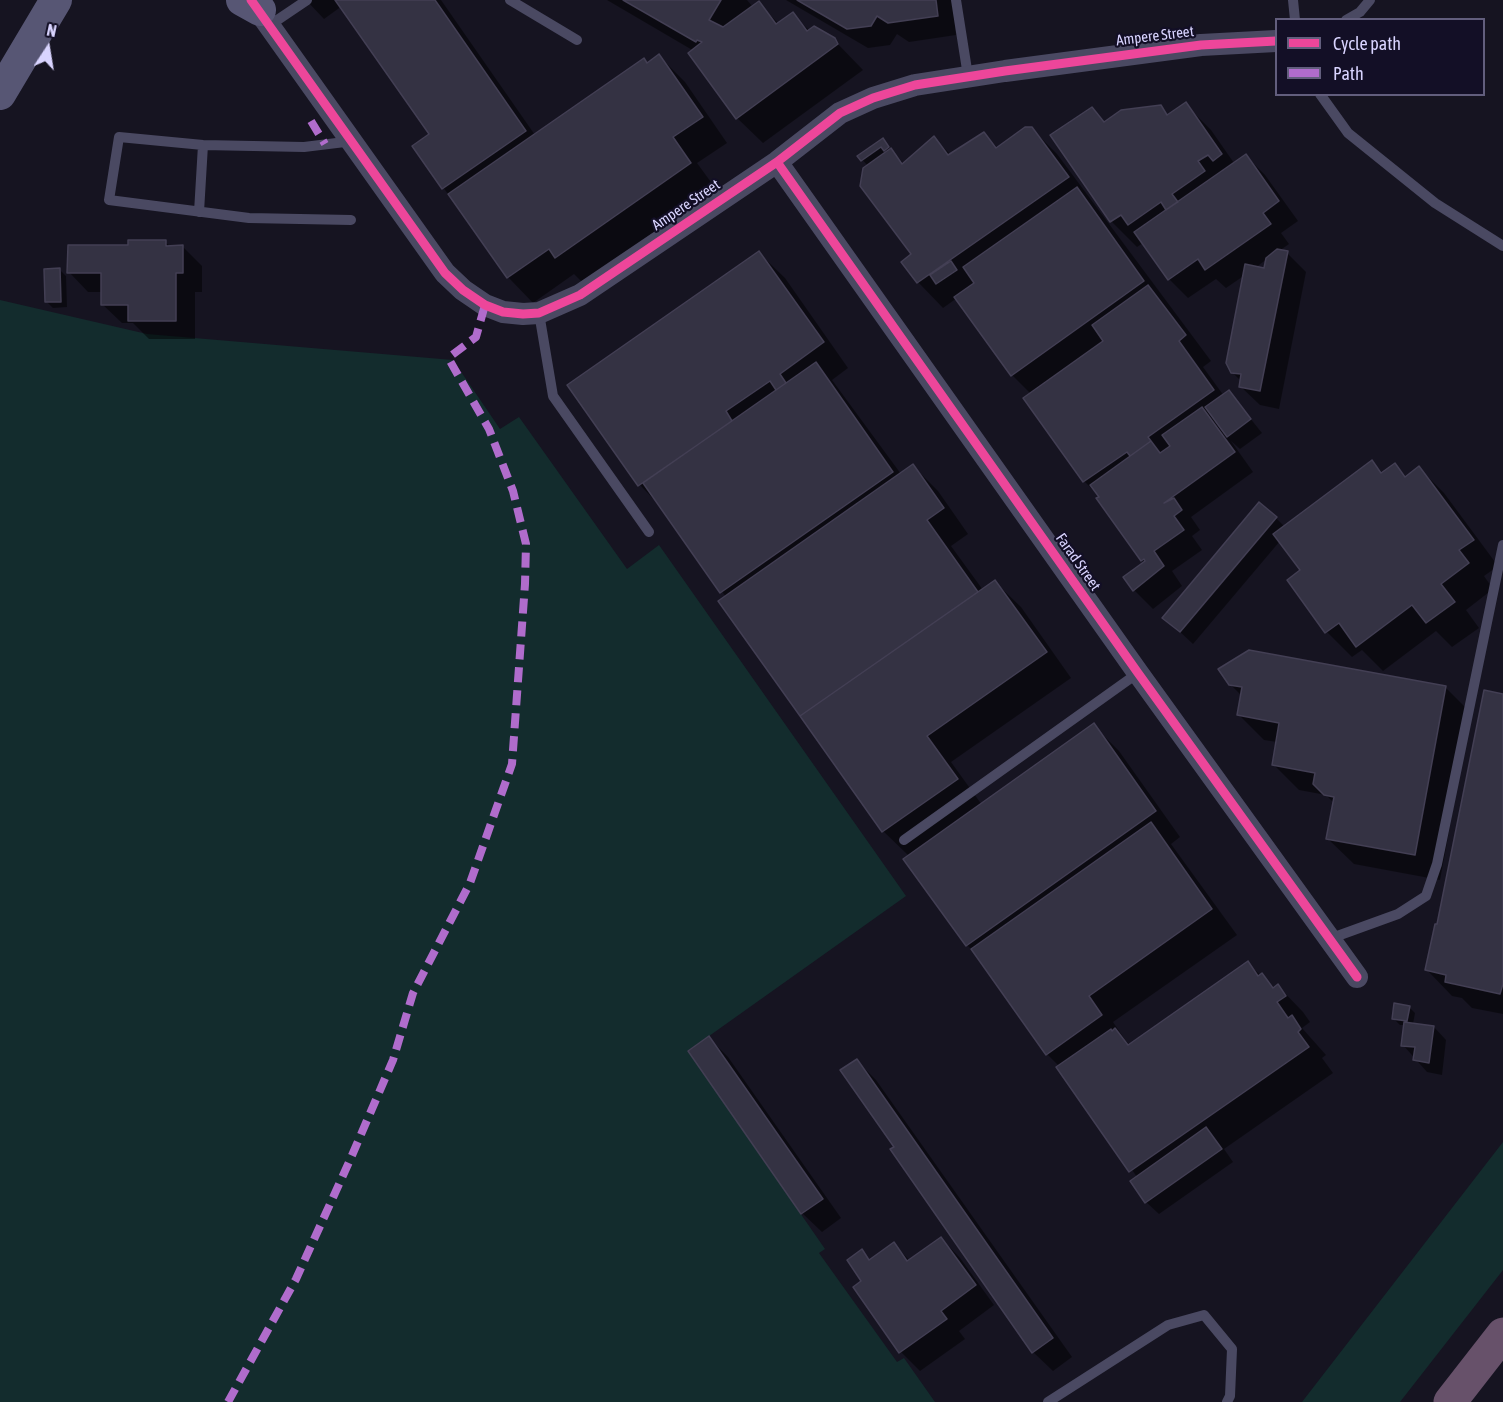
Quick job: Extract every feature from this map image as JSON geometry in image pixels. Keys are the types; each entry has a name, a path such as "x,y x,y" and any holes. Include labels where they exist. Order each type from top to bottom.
{"highway":[{"path":"1450,1402 1503,1334"}],"main road":[{"path":"0,94 56,0"},
{"path":"32,40 72,14 81,0"}],"street":[{"name":"Ampere Street","path":"254,6 353,141 445,273 463,290 485,305 503,312 539,313 580,295 777,162 840,113 915,85 1201,45 1275,41"},
{"name":"Farad Street","path":"777,162 1138,673 1357,978"}],"lane":[{"path":"254,6 307,0"},
{"path":"510,0 577,40"},
{"path":"956,0 968,76"},
{"path":"1293,0 1295,18"},
{"path":"1350,18 1360,12 1370,0"},
{"path":"1321,96 1348,133 1435,203 1503,246"},
{"path":"351,220 249,218 109,200 120,137 202,145 304,147 353,141"},
{"path":"199,212 202,145"},
{"path":"539,313 553,396 649,532"},
{"path":"1329,939 1398,914 1426,896 1437,864 1503,545"},
{"path":"904,840 1138,673"},
{"path":"1048,1402 1168,1325 1204,1315 1232,1349 1230,1396 1227,1402"}],"green space":[{"path":"0,300 147,334 453,360 500,429 519,417 627,569 659,545 906,896 688,1051 825,1249 819,1253 897,1362 904,1358 935,1402 0,1402"},
{"path":"1503,1142 1503,1270 1400,1402 1302,1402"}],"building":[{"path":"335,0 435,0 526,131 442,189 412,146 429,134"},
{"path":"623,0 721,0 709,20 723,27 759,1 776,24 793,12 807,31 814,26 835,38 838,44 736,119 688,53 702,42 697,40 696,42"},
{"path":"797,0 936,0 938,16 888,23 877,16 871,26 847,29"},
{"path":"659,54 703,117 673,137 691,163 555,258 549,249 507,278 448,194 644,58 647,63"},
{"path":"1186,102 1222,154 1213,161 1208,155 1198,161 1205,171 1172,194 1178,202 1166,210 1161,202 1128,225 1121,215 1110,222 1050,135 1092,107 1104,122 1121,110 1161,105 1167,115"},
{"path":"1025,127 1032,127 1069,177 917,283 901,262 911,254 860,186 863,168 891,148 902,164 934,136 948,155 984,132 996,148"},
{"path":"883,138 889,147 884,151 881,147 861,161 857,156"},
{"path":"1246,154 1279,201 1263,213 1271,224 1205,270 1198,259 1168,280 1134,232"},
{"path":"1077,187 1144,281 1011,376 954,297 974,283 963,267"},
{"path":"128,240 166,240 166,246 183,245 183,273 176,273 176,321 128,321 128,305 101,305 101,273 67,273 68,245 128,245"},
{"path":"1277,249 1288,251 1260,391 1239,387 1241,374 1231,373 1226,363 1245,264 1264,268 1266,258"},
{"path":"759,251 824,342 780,374 786,383 776,390 770,381 726,411 732,421 638,486 567,385"},
{"path":"951,261 957,270 936,284 930,275"},
{"path":"60,268 61,302 45,302 44,269"},
{"path":"1148,285 1186,335 1179,341 1214,390 1148,437 1151,441 1130,456 1127,452 1083,482 1023,398 1103,341 1092,325"},
{"path":"816,362 893,472 720,593 643,483"},
{"path":"1229,390 1251,419 1227,437 1205,407"},
{"path":"1202,407 1235,452 1164,503 1174,498 1182,510 1174,516 1184,530 1154,551 1164,566 1133,591 1123,577 1145,561 1144,559 1141,561 1096,498 1099,497 1090,485 1151,441 1160,453 1170,446 1162,435"},
{"path":"1372,460 1381,473 1395,463 1405,477 1419,466 1474,540 1459,550 1469,563 1441,584 1455,602 1426,623 1412,605 1356,647 1339,623 1325,633 1287,580 1300,570 1273,534"},
{"path":"913,464 944,508 927,520 978,592 800,716 718,601"},
{"path":"1259,502 1277,517 1180,632 1162,618"},
{"path":"995,580 1047,652 927,736 958,779 882,832 800,716"},
{"path":"1249,650 1446,686 1415,855 1326,839 1334,797 1324,795 1313,784 1315,773 1272,765 1279,723 1237,715 1242,687 1229,685 1218,669"},
{"path":"1484,690 1503,694 1503,984 1500,994 1445,982 1446,975 1425,970 1435,924 1437,924"},
{"path":"1094,723 1156,811 966,946 903,859"},
{"path":"1151,822 1212,909 1089,996 1102,1015 1046,1055 971,949"},
{"path":"1248,961 1258,976 1262,973 1273,988 1278,984 1286,996 1277,1002 1288,1018 1292,1015 1301,1029 1298,1032 1309,1047 1129,1172 1056,1067 1111,1029 1112,1031 1115,1028 1128,1045"},
{"path":"1394,1003 1410,1006 1407,1021 1392,1019"},
{"path":"1404,1022 1434,1026 1429,1063 1413,1060 1415,1047 1401,1046"},
{"path":"709,1036 823,1199 801,1214 688,1051"},
{"path":"857,1059 1053,1338 1032,1353 890,1149 894,1147 840,1070"},
{"path":"1206,1127 1222,1149 1145,1203 1130,1181"},
{"path":"941,1237 976,1285 941,1311 947,1319 899,1353 853,1287 861,1281 847,1260 862,1249 869,1260 894,1242 907,1261"}],"marked path":[{"path":"311,121 325,144"},
{"path":"228,1402 296,1279 350,1160 393,1060 413,993 470,883 512,764 526,544 513,491 489,429 450,361 452,355 476,337 485,305"}],"cycle path":[{"path":"251,0 445,273 463,290 485,305 503,312 523,314 539,313 580,295 777,162 840,113 873,98 915,85 1005,71 1201,45 1275,41"},
{"path":"777,162 1138,673 1357,977"}]}
